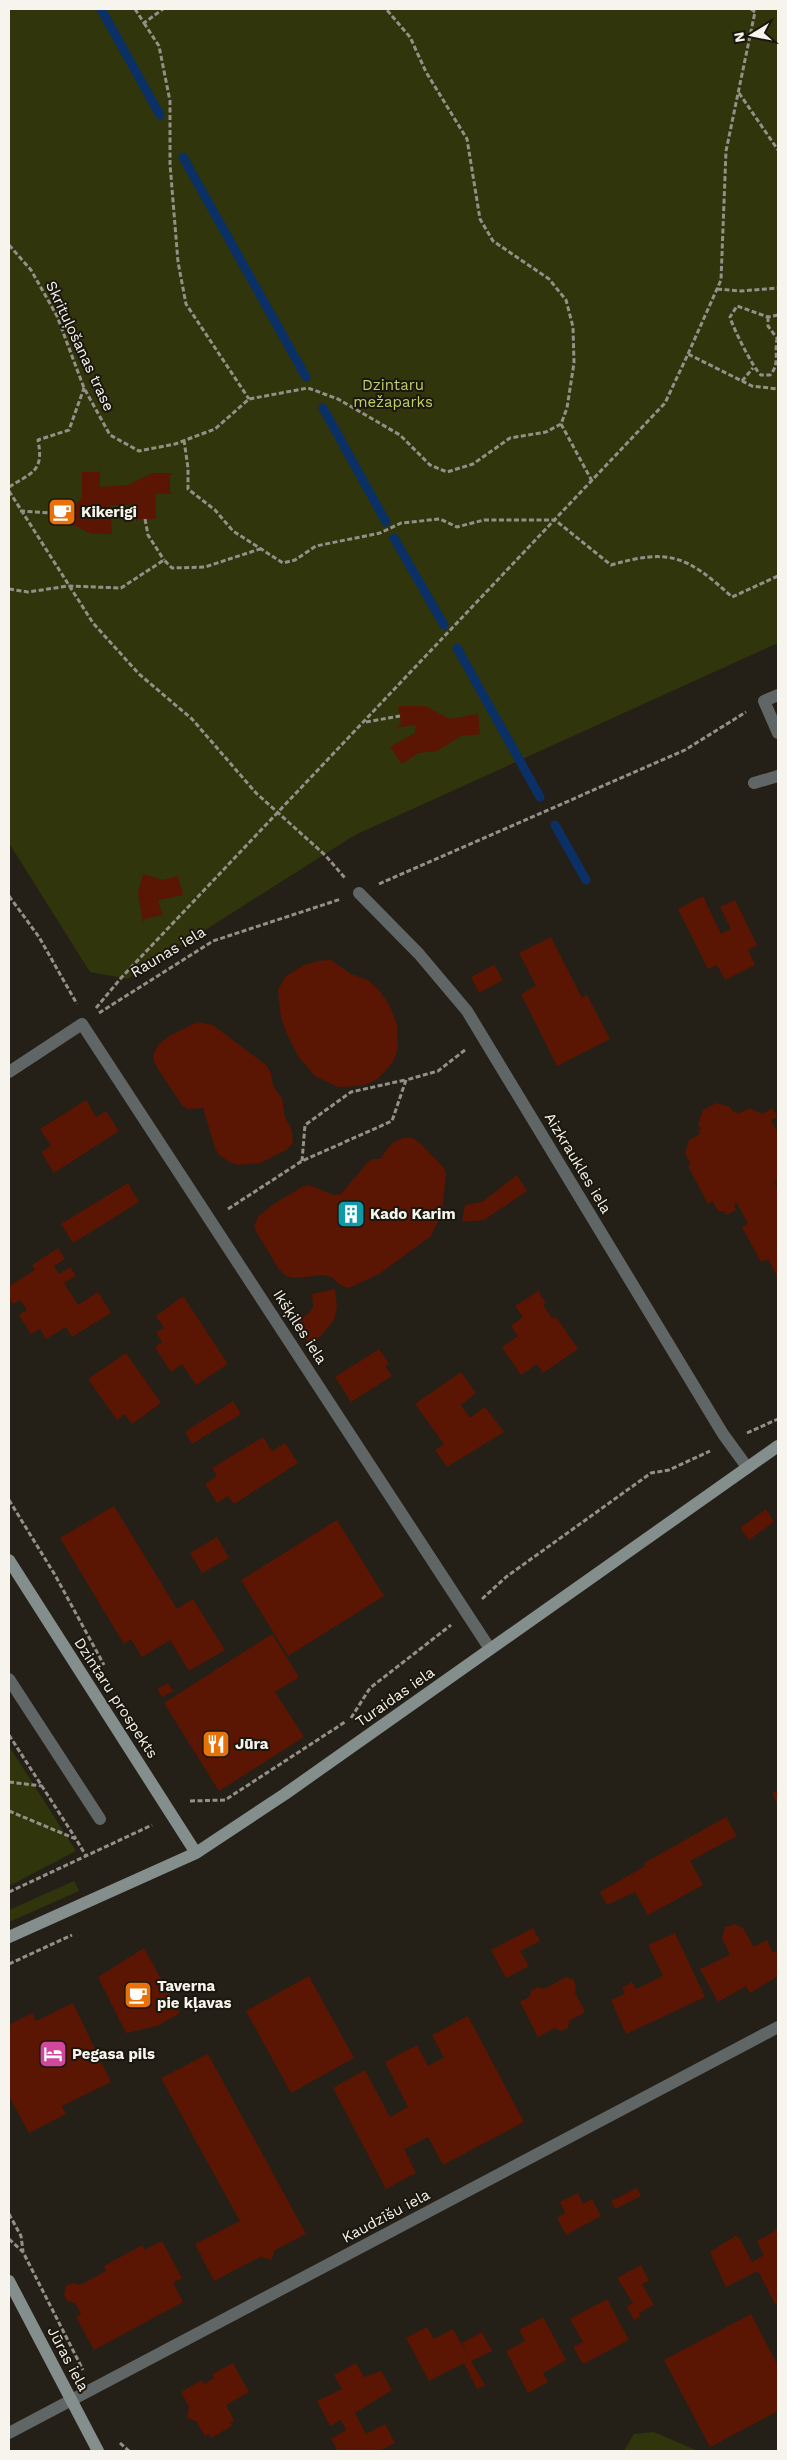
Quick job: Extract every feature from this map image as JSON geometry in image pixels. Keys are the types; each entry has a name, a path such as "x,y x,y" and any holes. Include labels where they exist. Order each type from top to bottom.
{"street":[{"path":"778,695 764,701 778,733"},
{"path":"754,783 778,776"},
{"name":"Aizkraukles iela","path":"360,893 419,954 467,1011 729,1442 747,1466"},
{"path":"9,1072 82,1024"},
{"name":"Ikšķiles iela","path":"82,1024 490,1649"},
{"name":"Turaidas iela","path":"9,1937 196,1853 285,1794 747,1466 778,1446"},
{"name":"Dzintaru prospekts","path":"9,1560 196,1853"},
{"path":"9,1679 100,1819"},
{"name":"Kaudzīšu iela","path":"9,2433 778,2027"},
{"name":"Jūras iela","path":"9,2281 98,2451"}],"path":[{"path":"135,9 158,46 170,101 170,164 178,262 186,304 249,399 308,388 338,399 400,435 430,465 447,472 473,464 510,438 546,432 561,424 567,408 574,363 573,327 566,300 550,279 493,240 480,219 467,139 426,72 410,37 386,9"},
{"path":"144,24 163,9"},
{"path":"82,1024 121,978 665,403 721,280 726,151 756,10 751,9"},
{"path":"738,92 778,150"},
{"name":"Skrituļošanas trase","path":"9,245 31,270 57,316 84,388 110,436 140,451 184,440 216,429 249,399"},
{"path":"717,289 741,291 778,288"},
{"path":"768,317 768,326 778,337 774,371 770,376 761,375 753,368 748,352 733,327 730,316 737,306 768,317 778,315"},
{"path":"688,354 752,386 778,389"},
{"path":"742,382 753,368"},
{"path":"9,487 36,471 41,458 38,440 69,430 84,388"},
{"path":"561,424 592,481"},
{"path":"184,440 188,468 188,489 215,510 233,531 283,563 295,560 316,546 380,533 401,523 440,520 457,527 484,520 556,520 611,565 643,556 673,557 706,573 732,597 778,576"},
{"path":"9,491 92,623 133,667 192,719 256,793 324,855 360,893"},
{"path":"20,511 50,513"},
{"path":"145,519 148,535 164,560 172,568 205,567 260,549"},
{"path":"9,589 28,592 68,586 121,588 164,560"},
{"name":"Raunas iela","path":"82,1024 213,942 360,893 685,750 764,701"},
{"path":"365,722 400,716"},
{"path":"9,896 39,937 78,1006 82,1024"},
{"path":"302,1161 305,1125 351,1092 438,1071 482,1036"},
{"path":"211,1221 302,1161 392,1121 406,1080"},
{"path":"186,1796 191,1802 225,1800 353,1717 370,1688 467,1612 506,1577 651,1474 670,1470 778,1419"},
{"path":"9,1500 55,1575 107,1669"},
{"path":"9,1735 86,1856"},
{"path":"9,1782 42,1786"},
{"path":"9,1811 76,1839"},
{"path":"9,1892 153,1825"},
{"path":"9,2214 20,2236 23,2252 68,2338 91,2389"},
{"path":"9,2239 23,2252"},
{"path":"116,2435 128,2451"},
{"path":"120,2442 122,2451"}],"green space":[{"name":"Dzintaru mežaparks","path":"9,9 778,9 778,643 355,835 128,979 90,972 9,843"},
{"path":"9,1746 76,1851 9,1886"},
{"path":"74,1881 79,1891 9,1922 9,1910"},
{"path":"654,2432 698,2451 624,2451 634,2434"}],"building":[{"path":"100,469 100,487 128,485 153,473 173,473 170,475 170,492 173,494 155,494 156,519 138,519 136,522 136,504 110,506 112,534 92,534 67,522 47,522 50,520 50,503 47,501 76,504 82,498 82,472 99,472"},
{"path":"398,706 425,706 450,719 478,714 480,734 461,736 437,751 418,753 402,764 390,747 415,733 416,725 397,727 401,724"},
{"path":"143,874 163,880 181,875 178,877 183,895 158,900 163,917 161,915 144,919 143,923 138,893"},
{"path":"703,896 721,934 731,929 720,907 735,900 757,945 748,950 755,965 725,980 717,965 708,969 678,909"},
{"path":"551,937 582,998 587,995 610,1039 557,1066 521,994 536,986 519,953"},
{"path":"331,960 351,974 369,981 378,989 389,1004 397,1024 398,1049 393,1062 378,1079 362,1086 338,1087 315,1076 298,1056 281,1017 278,990 285,977 304,965 317,961"},
{"path":"494,965 503,980 479,993 471,977"},
{"path":"197,1022 213,1025 266,1065 271,1073 273,1086 282,1098 285,1118 291,1128 293,1142 288,1149 260,1163 238,1165 229,1162 219,1155 215,1148 203,1108 188,1109 182,1105 158,1069 154,1061 154,1053 159,1044 171,1035"},
{"path":"86,1100 96,1117 106,1111 119,1131 54,1173 41,1152 51,1146 40,1129"},
{"path":"716,1103 730,1107 733,1112 736,1111 738,1114 749,1108 763,1114 772,1108 777,1117 771,1120 778,1134 778,1182 774,1181 778,1189 778,1278 768,1259 761,1262 742,1227 748,1223 736,1202 734,1206 736,1210 726,1215 724,1211 718,1211 713,1201 708,1204 688,1166 691,1164 685,1154 689,1140 700,1134 698,1131 701,1129 698,1124 703,1110"},
{"name":"Kado Karim","path":"403,1138 413,1138 421,1144 444,1168 446,1174 442,1212 431,1236 379,1274 349,1288 324,1275 296,1278 286,1276 278,1268 256,1231 254,1226 258,1217 272,1205 302,1187 309,1185 334,1195 341,1194 368,1162 372,1159 380,1159 392,1143"},
{"path":"517,1175 527,1191 484,1220 462,1222 465,1205 482,1202"},
{"path":"128,1183 139,1202 73,1243 61,1224"},
{"path":"58,1248 65,1259 54,1266 59,1274 70,1267 76,1276 64,1283 78,1305 98,1292 111,1313 72,1337 66,1327 46,1339 40,1329 31,1334 19,1315 27,1310 20,1300 13,1304 9,1299 9,1286 35,1270 32,1265"},
{"path":"335,1289 337,1307 334,1320 318,1339 309,1343 295,1323 309,1313 313,1307 312,1294"},
{"path":"538,1291 546,1303 543,1305 553,1319 556,1317 578,1349 543,1373 537,1364 521,1375 502,1347 518,1336 511,1326 523,1317 515,1306"},
{"path":"183,1296 228,1364 196,1385 182,1364 171,1372 155,1347 162,1342 156,1332 164,1328 156,1316"},
{"path":"379,1349 389,1364 385,1366 392,1376 351,1402 335,1377"},
{"path":"126,1353 161,1403 132,1424 125,1414 117,1420 88,1379"},
{"path":"461,1372 476,1393 461,1405 470,1418 485,1407 504,1432 447,1467 435,1450 444,1444 415,1404"},
{"path":"233,1401 241,1414 192,1444 185,1432"},
{"path":"263,1437 272,1451 285,1443 298,1463 234,1504 228,1496 217,1503 205,1484 217,1476 212,1468"},
{"path":"114,1506 177,1609 193,1599 225,1650 189,1671 170,1640 142,1657 131,1639 124,1644 60,1538"},
{"path":"766,1509 774,1522 749,1540 740,1528"},
{"path":"337,1520 384,1596 288,1656 241,1580"},
{"path":"217,1537 229,1558 202,1573 190,1553"},
{"path":"272,1634 299,1677 275,1692 304,1737 219,1791 164,1703"},
{"path":"168,1683 173,1691 162,1697 157,1689"},
{"path":"778,1790 778,1805 772,1793"},
{"path":"726,1817 737,1836 690,1861 703,1885 648,1915 635,1892 607,1905 600,1892 645,1866 644,1863"},
{"path":"735,1924 743,1928 754,1947 767,1940 773,1953 778,1950 778,1976 750,1993 746,1986 718,2002 700,1969 730,1955 722,1938 725,1927"},
{"path":"533,1928 540,1941 520,1951 529,1966 506,1978 491,1950"},
{"path":"675,1933 705,1997 626,2034 611,2000 625,1994 622,1988 632,1982 636,1989 663,1976 648,1945"},
{"name":"Taverna pie kļavas","path":"144,1948 180,2013 157,2026 126,2033 98,1977"},
{"path":"309,1976 354,2058 291,2093 246,2011"},
{"path":"566,1977 573,1979 576,1985 575,1993 585,2012 569,2021 568,2028 561,2031 555,2028 538,2037 520,2002 529,1997 532,1990 537,1987 544,1989"},
{"name":"Pegasa pils","path":"73,2003 111,2082 62,2106 66,2114 29,2133 9,2096 9,2025 32,2013 36,2021"},
{"path":"468,2016 524,2122 443,2165 428,2137 404,2149 416,2173 386,2189 333,2088 365,2070 390,2117 408,2107 385,2062 417,2045 428,2066 444,2058 432,2035"},
{"path":"208,2054 306,2234 275,2250 271,2260 260,2257 214,2281 195,2244 240,2221 161,2078"},
{"path":"637,2188 641,2196 615,2209 611,2201"},
{"path":"578,2193 583,2204 592,2199 601,2216 566,2235 557,2218 565,2213 560,2202"},
{"path":"778,2229 778,2302 775,2304 758,2271 726,2287 710,2252 735,2236 739,2237 752,2262 764,2255 757,2241"},
{"path":"162,2241 182,2278 173,2283 183,2302 94,2350 76,2317 81,2314 75,2303 67,2301 64,2294 66,2286 73,2283 80,2285 106,2271 104,2266 142,2245 144,2250"},
{"path":"641,2265 649,2281 642,2284 654,2305 639,2313 641,2316 634,2320 627,2307 633,2303 617,2278"},
{"path":"607,2299 629,2340 583,2364 573,2347 583,2342 570,2319"},
{"path":"751,2314 778,2366 778,2411 710,2447 664,2360"},
{"path":"543,2317 566,2360 543,2373 548,2382 528,2393 506,2351 525,2341 519,2330"},
{"path":"427,2327 434,2339 453,2329 470,2358 462,2343 482,2332 492,2351 471,2361 485,2385 477,2389 464,2363 429,2381 406,2338"},
{"path":"233,2363 249,2392 226,2405 234,2420 230,2423 232,2426 211,2438 209,2434 205,2436 196,2421 187,2418 189,2407 181,2392 202,2380 204,2384 214,2378 212,2374"},
{"path":"356,2363 364,2377 381,2371 392,2390 355,2413 366,2434 385,2424 395,2443 379,2451 332,2451 337,2449 331,2439 346,2430 341,2420 330,2426 317,2401 342,2389 334,2375"}],"waterway":[{"path":"101,9 160,115"},
{"path":"183,157 306,377"},
{"path":"323,408 386,522"},
{"path":"394,538 444,625"},
{"path":"457,648 540,797"},
{"path":"555,825 586,880"}],"place":[{"name":"Kikerigi","path":"62,512"},
{"name":"Kado Karim","path":"351,1214"},
{"name":"Jūra","path":"216,1744"},
{"name":"Taverna pie kļavas","path":"138,1995"},
{"name":"Pegasa pils","path":"53,2054"}]}
